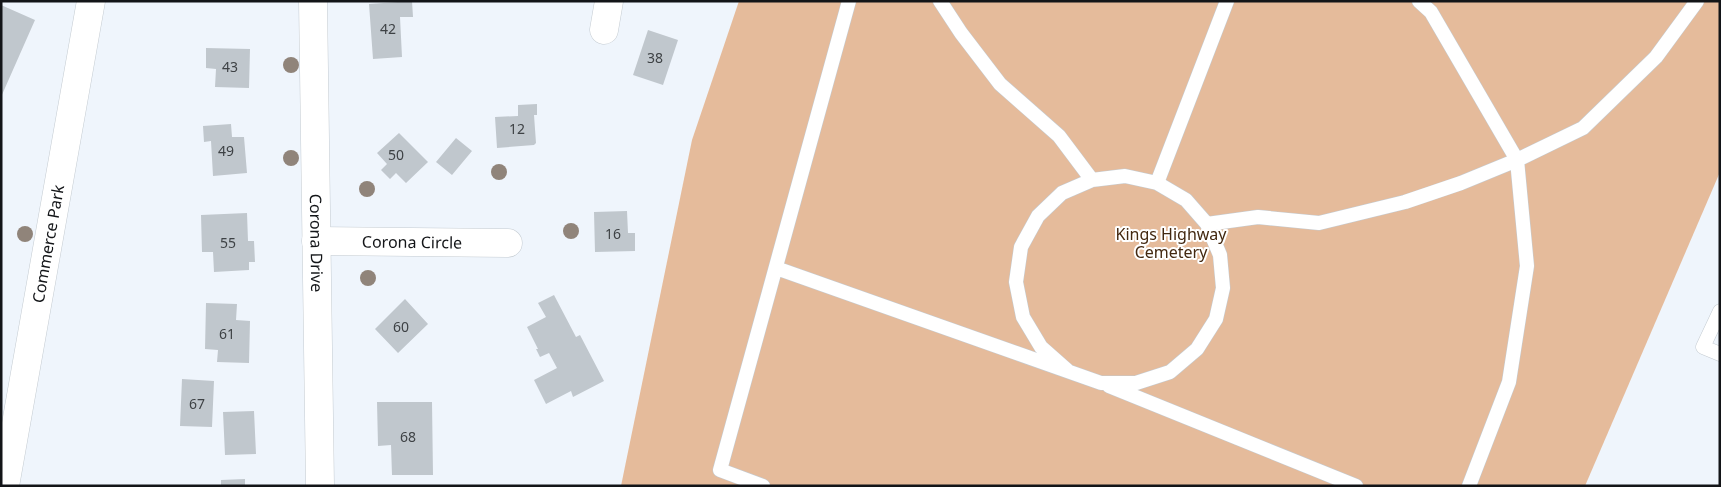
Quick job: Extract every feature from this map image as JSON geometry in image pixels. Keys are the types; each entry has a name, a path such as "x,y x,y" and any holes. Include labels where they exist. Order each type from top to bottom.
{"street":[{"name":"Commerce Park","path":"5,486 91,1"},
{"name":"Corona Drive","path":"313,1 320,486"},
{"path":"604,30 609,1"},
{"name":"Corona Circle","path":"316,241 508,243"}],"lane":[{"path":"763,486 720,470 849,1"},
{"path":"940,1 961,33 1000,84 1059,136 1092,180"},
{"path":"1157,184 1227,1"},
{"path":"1419,1 1431,12 1517,160 1527,266 1509,382 1469,486"},
{"path":"1207,224 1258,218 1319,223 1404,202 1517,160 1583,128 1656,57 1697,1"},
{"path":"1067,370 1040,347 1022,317 1016,282 1022,247 1038,216 1062,193 1092,180 1125,176 1157,184 1186,200 1207,224 1220,255 1224,288 1216,319 1197,350 1170,372 1136,383 1101,383"},
{"path":"776,268 1067,370 1356,486"},
{"path":"1720,311 1703,347 1720,354"}],"green space":[{"name":"Kings Highway Cemetery","path":"739,1 1720,1 1720,172 1585,486 621,486 692,140"}],"building":[{"path":"412,1 413,17 400,17 402,57 373,59 369,4"},
{"path":"1,5 35,20 1,97"},
{"path":"648,30 678,40 663,85 633,75"},
{"path":"206,48 250,49 249,88 215,87 216,69 206,68"},
{"path":"537,104 537,115 534,115 536,143 534,145 497,148 495,117 518,116 518,105"},
{"path":"231,124 232,137 244,137 247,173 213,176 211,141 204,142 203,126"},
{"path":"399,133 428,162 406,183 396,173 390,179 381,170 387,164 377,153"},
{"path":"456,138 472,151 452,175 436,162"},
{"path":"627,211 628,233 635,233 635,251 595,252 594,212"},
{"path":"247,213 248,241 254,241 255,262 249,262 249,270 214,272 213,252 202,252 201,215"},
{"path":"554,295 576,337 580,335 604,381 573,397 571,391 546,404 534,380 557,368 549,353 540,357 527,327 546,317 538,303"},
{"path":"405,299 428,324 398,353 375,329"},
{"path":"206,303 237,304 236,320 250,321 249,363 217,362 218,350 205,349"},
{"path":"182,379 214,381 212,427 180,426"},
{"path":"377,402 432,402 433,475 392,475 391,445 378,446"},
{"path":"254,411 256,454 225,455 223,412"},
{"path":"245,479 245,486 221,486 221,480"}]}
